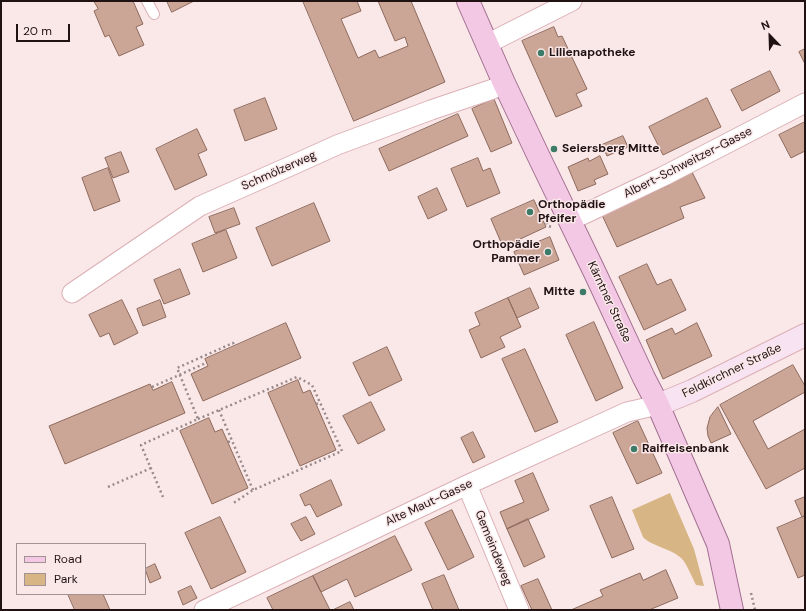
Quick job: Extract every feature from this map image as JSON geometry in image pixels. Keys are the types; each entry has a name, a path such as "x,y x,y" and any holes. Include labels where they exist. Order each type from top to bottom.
{"main road":[{"name":"Kärntner Straße","path":"468,1 504,83 658,405 718,544 732,610"},
{"name":"Feldkirchner Straße","path":"658,405 692,391 805,335"}],"street":[{"path":"487,44 572,1"},
{"name":"Schmölzerweg","path":"72,293 200,206 337,145 430,110 481,93 504,83"},
{"name":"Albert-Schweitzer-Gasse","path":"570,221 662,177 805,103"},
{"name":"Alte Maut-Gasse","path":"204,610 467,485 627,412 658,405"},
{"name":"Gemeindeweg","path":"467,485 518,610"}],"lane":[{"path":"147,1 154,14"}],"path":[{"path":"198,419 177,368 233,343 235,346"},
{"path":"152,387 206,363"},
{"path":"163,497 141,445 297,376 312,385 342,451 253,490 232,504"},
{"path":"316,404 320,403"},
{"path":"219,410 253,490"},
{"path":"228,442 232,441"},
{"path":"108,487 151,468"},
{"path":"752,593 755,610"}],"green space":[{"path":"670,493 694,549 704,586 696,585 685,562 679,556 651,543 643,537 632,510"}],"building":[{"path":"94,1 133,1 143,24 136,27 144,45 119,56 109,35 105,37 94,11 98,9"},
{"path":"167,1 194,1 172,12"},
{"path":"303,1 357,1 361,11 341,19 358,58 375,50 379,58 408,46 405,37 395,41 378,1 411,1 445,82 354,121"},
{"path":"554,27 558,37 562,36 587,89 576,94 582,106 556,117 522,41"},
{"path":"805,49 805,64 799,52"},
{"path":"770,71 780,91 742,111 731,90"},
{"path":"265,98 277,129 245,141 234,110"},
{"path":"707,98 721,127 663,155 649,127"},
{"path":"494,99 512,143 491,152 472,109"},
{"path":"458,114 468,136 389,171 379,149"},
{"path":"805,122 805,151 791,158 779,135"},
{"path":"197,129 207,150 198,154 207,175 175,190 156,149"},
{"path":"623,136 628,147 607,156 602,145"},
{"path":"121,152 129,172 113,178 105,158"},
{"path":"600,156 608,174 594,180 596,184 578,191 568,167 588,158 589,161"},
{"path":"478,158 483,171 490,168 500,193 467,207 451,169"},
{"path":"108,168 120,201 94,211 82,178"},
{"path":"692,172 705,198 680,207 684,218 617,247 602,215 669,185 668,182"},
{"path":"437,188 447,210 428,219 418,197"},
{"path":"534,200 546,227 503,247 491,219"},
{"path":"314,203 330,241 272,266 256,228"},
{"path":"234,208 240,224 215,233 209,217"},
{"path":"226,230 237,258 203,272 192,244"},
{"path":"550,237 559,260 524,275 514,252"},
{"path":"647,264 657,285 671,279 686,310 644,330 619,277"},
{"path":"180,269 190,294 164,304 154,280"},
{"path":"530,288 539,308 517,318 508,298"},
{"path":"508,298 521,327 500,337 505,347 481,358 469,330 480,325 475,313"},
{"path":"122,300 138,333 114,345 109,333 100,337 89,315"},
{"path":"160,300 166,317 143,326 137,309"},
{"path":"594,322 623,388 596,401 566,335"},
{"path":"286,323 301,358 203,401 191,374 208,366 205,359"},
{"path":"697,323 712,356 663,379 646,340 672,328 675,334"},
{"path":"387,347 402,380 369,396 353,363"},
{"path":"525,349 558,422 535,432 502,359"},
{"path":"793,365 805,386 805,392 753,421 768,449 805,429 805,468 766,489 720,405"},
{"path":"298,380 303,393 310,390 336,450 300,466 268,393"},
{"path":"172,382 185,413 65,464 49,426 150,384 153,390"},
{"path":"371,402 385,430 358,444 343,416"},
{"path":"718,407 731,434 711,443 707,428 710,417"},
{"path":"209,418 215,432 222,429 248,488 212,504 180,431"},
{"path":"638,421 662,473 637,484 613,433"},
{"path":"473,432 485,457 473,463 461,438"},
{"path":"533,473 549,510 507,529 500,512 524,502 515,481"},
{"path":"331,480 342,505 317,517 310,504 305,506 300,495"},
{"path":"612,497 634,549 612,558 590,506"},
{"path":"805,497 805,516 802,517 795,501"},
{"path":"452,510 474,557 448,570 425,523"},
{"path":"805,516 805,575 798,578 777,528"},
{"path":"220,517 246,572 211,589 185,533"},
{"path":"306,517 315,534 301,541 291,524"},
{"path":"528,519 545,557 524,567 507,529"},
{"path":"395,536 412,570 355,597 347,579 321,592 313,576"},
{"path":"155,564 161,578 150,583 146,568"},
{"path":"666,570 678,598 649,610 571,610 603,596 600,590 640,573 643,580"},
{"path":"444,575 459,610 433,610 422,584"},
{"path":"313,576 330,610 273,610 267,598"},
{"path":"538,579 552,610 532,610 521,586"},
{"path":"191,586 197,598 183,605 178,592"},
{"path":"68,595 103,595 110,610 75,610"},
{"path":"350,602 354,610 333,610"}],"place":[{"name":"Lilienapotheke","path":"541,53"},
{"name":"Seiersberg Mitte","path":"554,149"},
{"name":"Orthopädie Pfeifer","path":"530,212"},
{"name":"Orthopädie Pammer","path":"548,252"},
{"name":"Mitte","path":"583,292"},
{"name":"Raiffeisenbank","path":"634,449"}]}
